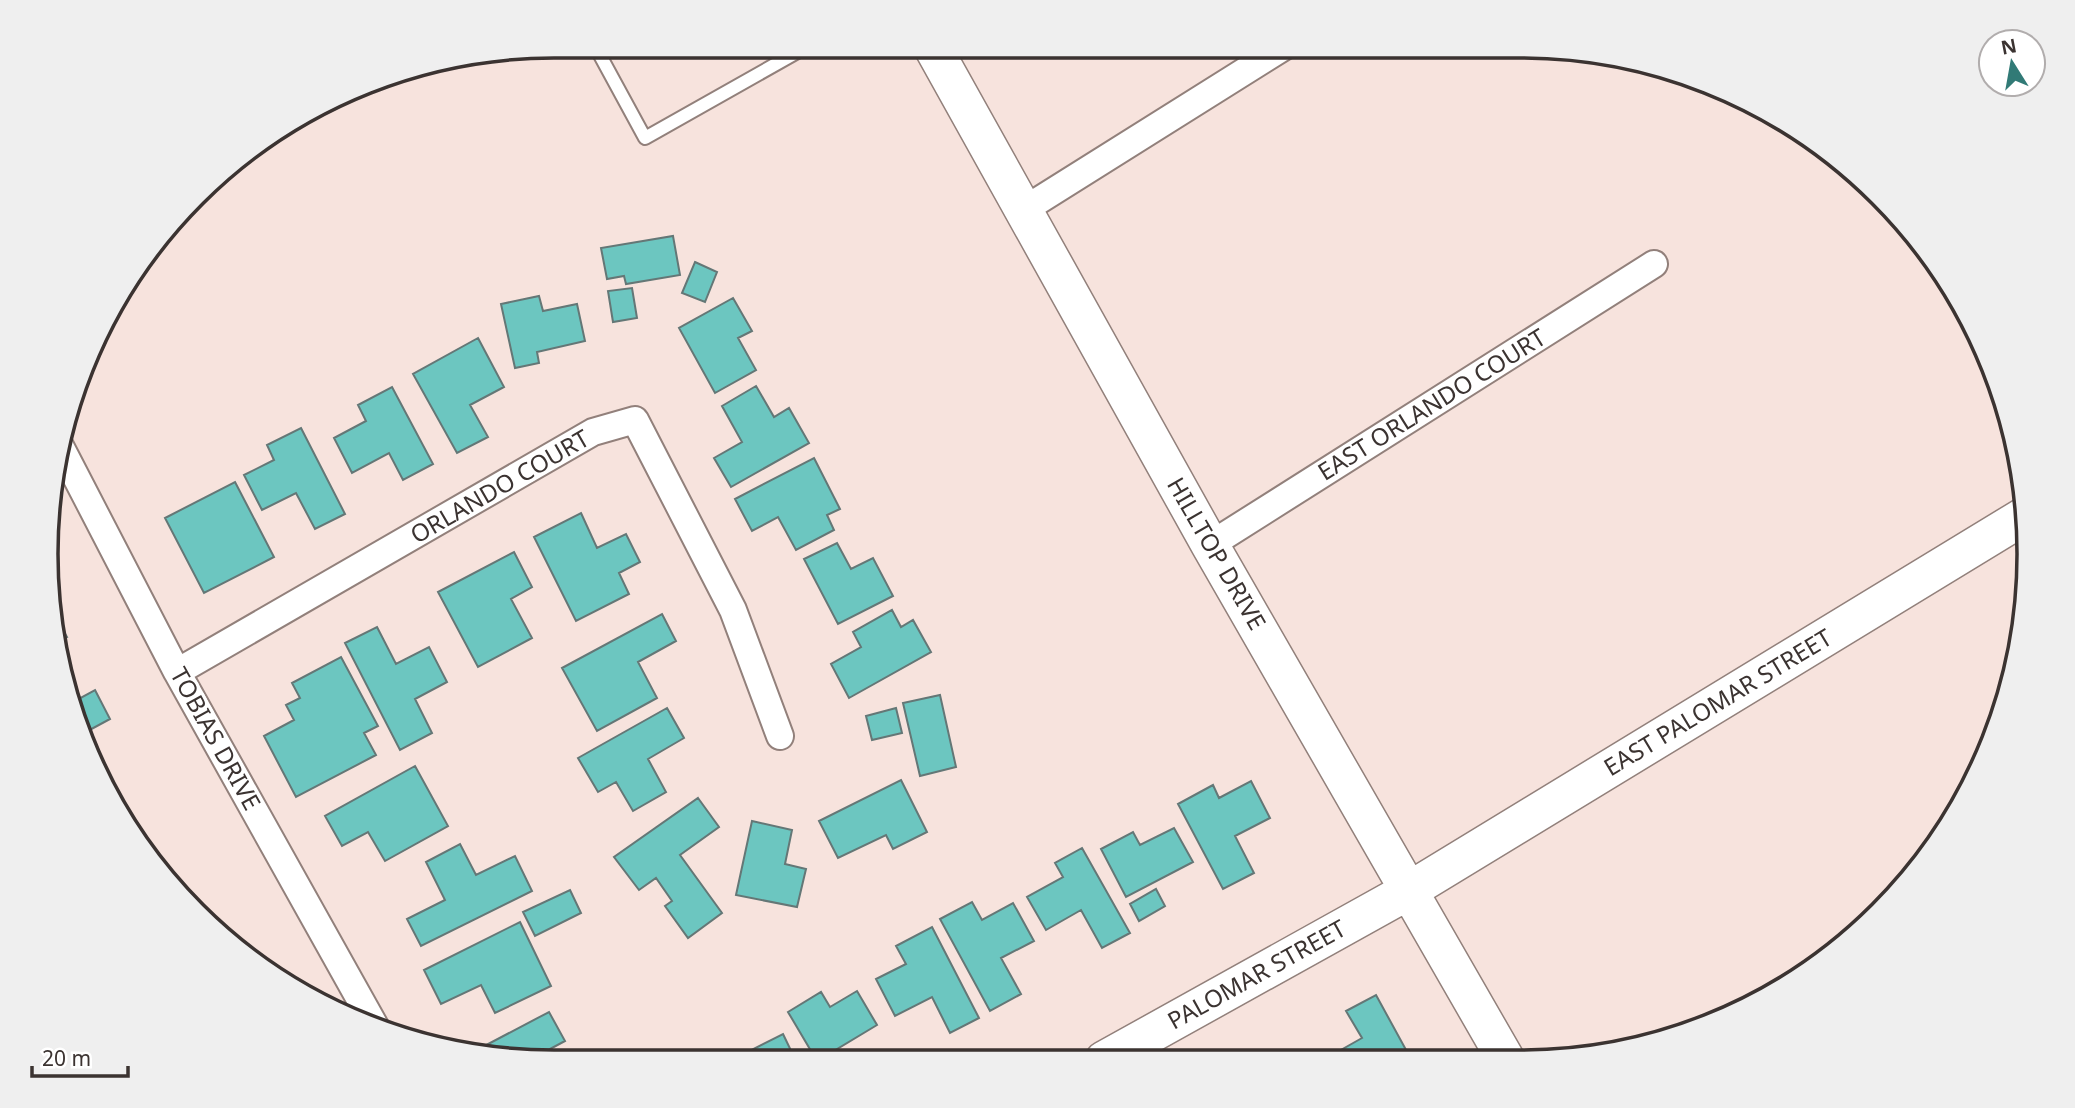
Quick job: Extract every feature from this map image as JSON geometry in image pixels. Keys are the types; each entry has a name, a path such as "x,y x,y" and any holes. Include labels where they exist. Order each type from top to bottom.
{"main road":[{"name":"HILLTOP DRIVE","path":"939,58 1210,545 1500,1050"},
{"name":"EAST PALOMAR STREET","path":"1410,890 2016,521"},
{"name":"PALOMAR STREET","path":"1122,1050 1410,890"}],"street":[{"path":"1022,211 1266,58"},
{"name":"EAST ORLANDO COURT","path":"1210,545 1654,264"},
{"name":"ORLANDO COURT","path":"177,672 593,432 635,420 733,610 780,736"},
{"name":"TOBIAS DRIVE","path":"67,459 177,672 368,1014"}],"lane":[{"path":"602,58 645,138 787,58"}],"building":[{"path":"673,236 680,275 626,284 624,276 607,279 601,248"},
{"path":"695,262 717,272 705,302 682,293"},
{"path":"632,288 637,318 613,322 608,291"},
{"path":"539,296 543,311 577,304 585,341 537,352 539,363 515,368 501,304"},
{"path":"733,298 752,331 738,338 756,370 715,393 679,328"},
{"path":"478,338 504,387 470,405 488,437 457,453 413,374"},
{"path":"756,386 774,417 789,408 809,443 731,487 714,458 742,442 722,406"},
{"path":"392,387 433,464 403,480 389,453 352,473 334,438 366,421 358,405"},
{"path":"301,428 345,514 315,529 296,493 262,510 244,475 274,460 267,445"},
{"path":"814,458 840,509 827,515 834,530 796,550 778,517 752,531 735,499"},
{"path":"235,482 274,557 204,593 165,518"},
{"path":"581,513 597,548 626,534 640,562 619,573 629,594 576,621 534,537"},
{"path":"837,543 851,569 873,558 893,596 838,624 804,559"},
{"path":"514,552 532,587 511,599 532,638 478,667 438,592"},
{"path":"892,610 901,627 913,620 931,652 849,698 831,664 861,647 853,632"},
{"path":"662,614 676,641 638,662 657,698 597,731 562,668"},
{"path":"377,627 396,664 429,647 447,682 415,699 432,733 400,750 345,643"},
{"path":"341,657 378,726 364,733 376,755 296,797 264,736 294,720 286,705 300,698 292,683"},
{"path":"95,690 110,719 90,730 80,698"},
{"path":"940,695 956,767 920,776 903,703"},
{"path":"667,708 684,738 648,759 666,792 633,811 616,782 598,792 578,758"},
{"path":"896,708 902,733 872,740 866,716"},
{"path":"415,766 448,826 385,861 368,832 342,846 325,816"},
{"path":"901,780 927,832 893,849 886,835 838,858 819,821"},
{"path":"1251,781 1270,818 1235,836 1254,873 1223,889 1178,804 1213,785 1219,798"},
{"path":"698,798 719,827 680,855 722,913 688,938 665,906 672,901 656,878 639,890 614,857"},
{"path":"752,821 792,830 785,864 806,869 797,907 736,895"},
{"path":"1174,828 1193,862 1126,897 1101,849 1133,832 1140,845"},
{"path":"460,844 476,875 515,856 532,891 421,946 407,919 445,900 426,862"},
{"path":"1082,848 1130,933 1102,948 1081,910 1046,930 1027,897 1063,877 1055,863"},
{"path":"1156,889 1165,906 1139,921 1130,904"},
{"path":"570,890 581,913 535,936 523,912"},
{"path":"972,902 982,920 1013,903 1034,941 1001,958 1021,994 990,1011 940,919"},
{"path":"520,922 551,986 495,1013 481,985 441,1004 424,970"},
{"path":"932,927 979,1018 950,1033 932,997 895,1016 876,979 906,964 896,946"},
{"path":"857,991 877,1025 835,1050 810,1050 788,1012 821,992 830,1007"},
{"path":"1376,995 1406,1050 1341,1050 1362,1038 1346,1011"},
{"path":"549,1012 565,1041 550,1050 485,1045"},
{"path":"783,1034 791,1050 752,1050"}]}
